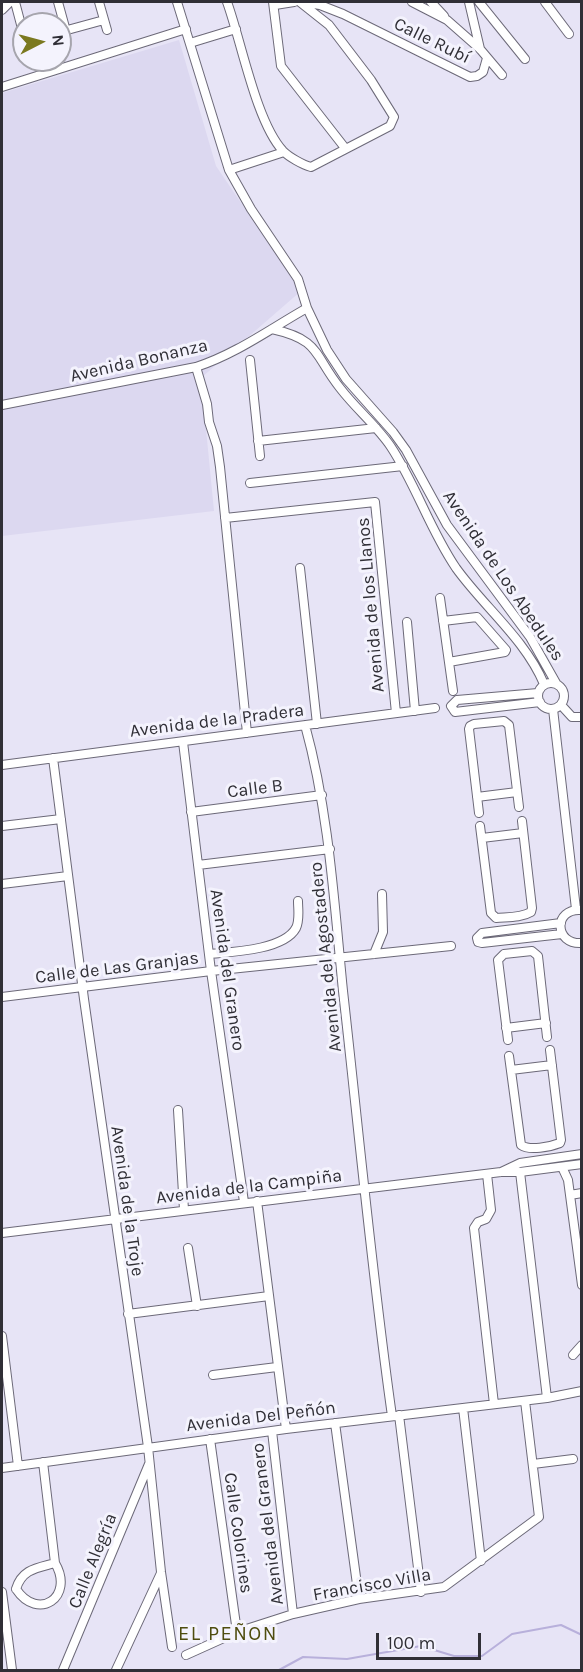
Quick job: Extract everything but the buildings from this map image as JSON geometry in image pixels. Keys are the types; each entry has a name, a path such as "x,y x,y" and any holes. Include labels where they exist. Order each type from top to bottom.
{"street":[{"path":"2,10 10,2"},
{"path":"99,2 107,30"},
{"name":"Avenida de Los Abedules","path":"177,2 229,170 250,209 298,279 307,308 327,350 361,398 393,432 406,450 441,514 530,637 556,683"},
{"path":"227,2 263,115 272,135 284,152 311,166 390,126 394,117 371,80 329,25 301,2"},
{"path":"294,2 274,3 281,66 345,148"},
{"name":"Calle Rubí","path":"301,2 320,4 343,14 470,77 483,72 487,58"},
{"path":"412,2 447,20"},
{"path":"431,2 447,20 480,49 502,75"},
{"path":"469,2 480,49"},
{"path":"479,2 525,59"},
{"path":"545,2 569,34"},
{"path":"72,29 104,20"},
{"path":"2,87 186,29"},
{"path":"190,43 236,29"},
{"path":"229,170 284,152"},
{"name":"Avenida Bonanza","path":"2,405 213,362 307,308"},
{"name":"Avenida de Los Abedules","path":"272,328 299,336 309,342 339,387 376,428 403,466 453,562 539,672 544,684"},
{"path":"250,360 260,456"},
{"path":"196,367 207,404 208,422 217,446 247,734"},
{"path":"354,405 361,398"},
{"path":"258,441 376,428"},
{"path":"250,483 403,466"},
{"name":"Avenida de los Llanos","path":"225,518 375,502 396,713"},
{"path":"453,562 459,556 467,553"},
{"path":"459,571 473,561"},
{"path":"300,568 317,724"},
{"path":"440,598 453,691"},
{"path":"443,621 475,615 505,647 505,652 449,662"},
{"path":"406,622 415,711"},
{"path":"493,632 503,624"},
{"path":"556,683 564,691 564,699 561,705 552,709 545,707 540,702 538,693 544,684 556,683"},
{"path":"538,693 457,700 451,706 455,712 540,702"},
{"path":"561,705 572,717 582,717"},
{"name":"Avenida de la Pradera","path":"2,765 435,708"},
{"path":"486,709 488,722"},
{"path":"552,709 579,910 566,914 561,923 562,934 570,942 581,944"},
{"path":"479,813 469,729 471,725 488,722 504,721 508,725 519,807"},
{"name":"Avenida del Agostadero","path":"305,725 322,795 330,849 364,1187"},
{"name":"Avenida del Granero","path":"183,742 211,971 244,1202"},
{"name":"Avenida de la Troje","path":"53,758 82,988 148,1447 161,1572 172,1647"},
{"path":"477,797 517,792"},
{"name":"Calle B","path":"191,812 322,795"},
{"path":"2,826 61,819"},
{"path":"480,826 491,913 496,918 528,915 532,908 522,821"},
{"path":"482,838 523,833"},
{"path":"198,864 330,849"},
{"path":"2,884 68,876"},
{"path":"374,954 383,932 382,894"},
{"path":"209,954 272,946 296,930 298,901"},
{"path":"510,917 512,930"},
{"path":"561,923 482,933 477,938 478,942 482,943 562,934"},
{"path":"514,940 515,952"},
{"name":"Calle de Las Granjas","path":"2,997 340,956 451,946"},
{"path":"508,1040 498,960 504,954 515,952 532,951 538,956 547,1037"},
{"path":"506,1028 546,1023"},
{"path":"509,1056 521,1145 550,1154 561,1140 550,1050"},
{"path":"511,1070 552,1065"},
{"path":"178,1110 184,1210"},
{"name":"Avenida de la Campiña","path":"2,1233 364,1187 487,1173 520,1172 550,1154 582,1154"},
{"name":"Avenida de la Campiña","path":"550,1154 566,1166 582,1164"},
{"name":"Avenida de la Campiña","path":"501,1172 511,1166 533,1166"},
{"path":"566,1166 582,1285"},
{"path":"520,1172 547,1398"},
{"path":"487,1173 490,1215 478,1222 474,1228 494,1404"},
{"path":"364,1187 377,1304 396,1416 421,1592"},
{"path":"570,1195 582,1193"},
{"name":"Avenida del Granero","path":"257,1201 286,1429"},
{"path":"188,1248 197,1305"},
{"path":"128,1314 269,1296"},
{"path":"2,1336 18,1466"},
{"path":"573,1355 582,1345"},
{"path":"213,1375 278,1366"},
{"name":"Avenida Del Peñón","path":"2,1468 210,1438 525,1401 582,1391"},
{"name":"Francisco Villa","path":"186,1654 237,1632 293,1614 359,1599 444,1587 481,1562 539,1517 525,1401"},
{"path":"463,1408 481,1562"},
{"path":"334,1423 359,1599"},
{"name":"Avenida del Granero","path":"272,1431 293,1614"},
{"name":"Calle Colorines","path":"210,1438 237,1632"},
{"path":"533,1464 573,1459"},
{"name":"Calle Alegría","path":"43,1462 55,1563 60,1574 60,1589 57,1597 46,1605 32,1603 21,1595 16,1588 19,1579 27,1573 55,1563"},
{"name":"Calle Alegría","path":"63,1671 149,1463"},
{"path":"116,1671 161,1572"},
{"path":"12,1671 2,1591 16,1588"}],"shaded area":[{"path":"179,40 216,166 301,291 201,378 214,511 2,536 2,93"}],"waterway":[{"path":"279,1670 303,1657 347,1659 421,1646 454,1656 482,1656 512,1634 561,1625 582,1635"}],"district":[{"name":"EL PEÑON","path":"228,1634"}]}
